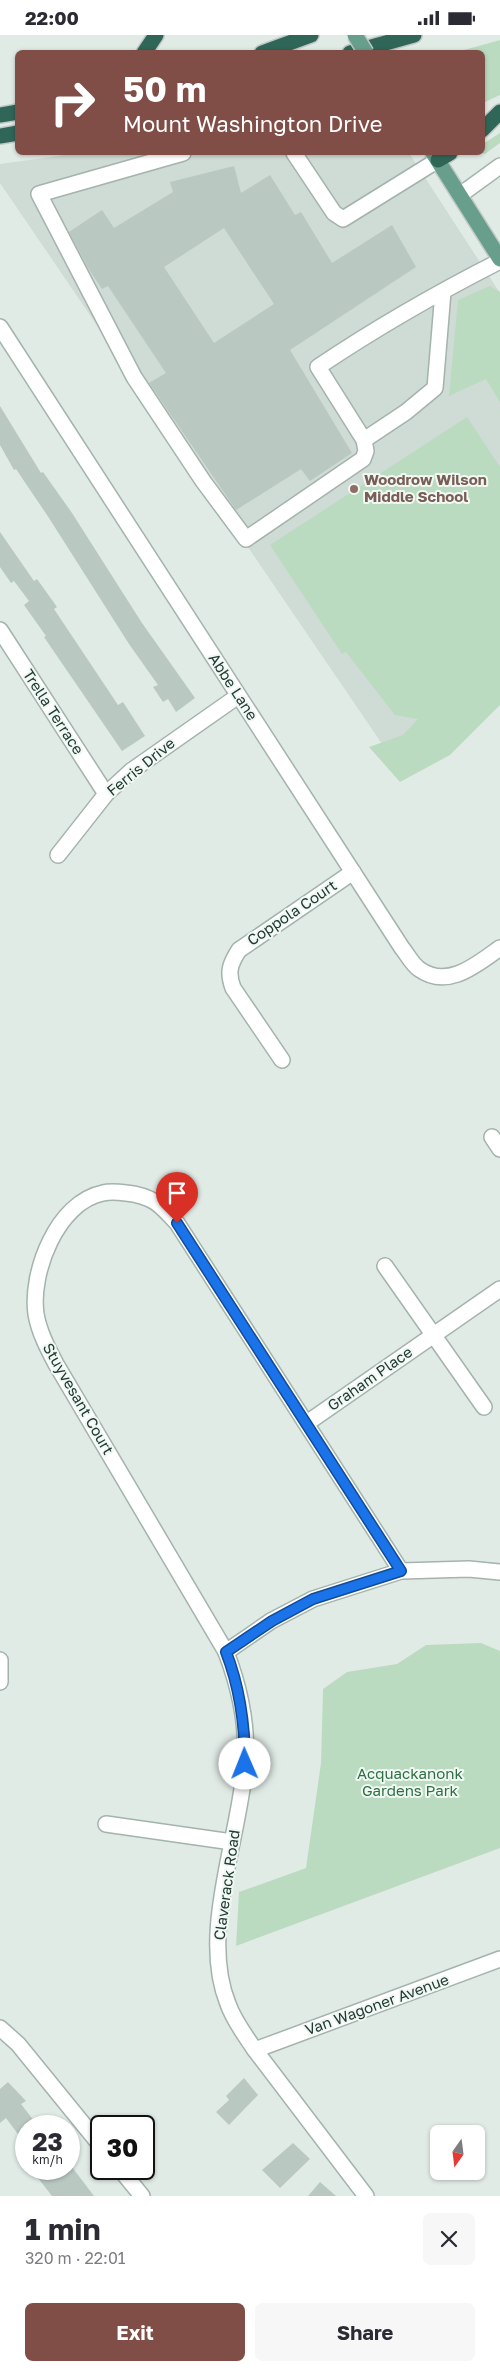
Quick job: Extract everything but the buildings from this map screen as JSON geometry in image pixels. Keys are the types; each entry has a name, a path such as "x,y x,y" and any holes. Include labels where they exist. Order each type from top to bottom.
{"highway":[{"path":"146,50 156,35"},
{"path":"270,50 311,35"},
{"path":"361,50 414,35"},
{"path":"0,115 15,112"},
{"path":"485,128 500,112"},
{"path":"485,129 500,120"},
{"path":"0,136 15,134"}],"main road":[{"path":"355,35 364,50"},
{"path":"440,155 460,195 500,260"}],"street":[{"path":"176,155 39,194 134,377 203,481 246,539 363,459 366,451 364,440 318,367 366,335 500,260"},
{"path":"295,155 334,213 343,219 440,155"},
{"path":"460,195 500,167"},
{"path":"364,440 406,412 435,388 443,292"},
{"name":"Abbe Lane","path":"0,327 402,948 419,969 434,975 449,977 460,974 500,948"},
{"name":"Trella Terrace","path":"0,630 106,794"},
{"name":"Ferris Drive","path":"58,855 106,794 131,771 238,695"},
{"name":"Coppola Court","path":"282,1060 233,988 229,976 231,963 239,950 353,871"},
{"name":"Stuyvesant Court","path":"226,1652 56,1364 41,1332 36,1314 38,1280 52,1238 62,1222 88,1199 103,1193 132,1194 154,1201 177,1223 401,1571"},
{"path":"385,1266 484,1407"},
{"name":"Graham Place","path":"307,1423 500,1289"},
{"path":"226,1652 272,1621 313,1599 401,1571 469,1569 500,1572"},
{"name":"Claverack Road","path":"226,1652 236,1677 245,1739 245,1764 219,1924 221,1980 227,2003 240,2029 366,2196"},
{"path":"0,1660 0,1682"},
{"path":"106,1824 232,1842"},
{"name":"Van Wagoner Avenue","path":"255,2050 500,1959"},
{"path":"0,2028 18,2044 90,2132"},
{"path":"129,2180 142,2196"}],"shaded area":[{"name":"Woodrow Wilson Middle School","path":"65,155 410,155 500,293 500,685 393,760 0,183 0,164"}],"green space":[{"path":"500,40 500,95 485,102 485,50 464,50"},
{"path":"500,133 500,143 485,154 485,143"},
{"path":"490,286 500,292 500,402 486,379 449,396 458,300"},
{"path":"467,417 500,467 500,705 450,755 400,782 369,747 403,735 418,719 395,715 346,652 342,654 270,545"},
{"name":"Acquackanonk Gardens Park","path":"481,1643 500,1651 500,1848 236,1946 239,1892 306,1868 321,1763 323,1689 347,1672 397,1664 426,1645"}],"place":[{"name":"Woodrow Wilson Middle School","path":"354,489"}],"route":[{"path":"177,1223 401,1571 313,1599 272,1621 226,1652 236,1677 243,1719 245,1764"}]}
